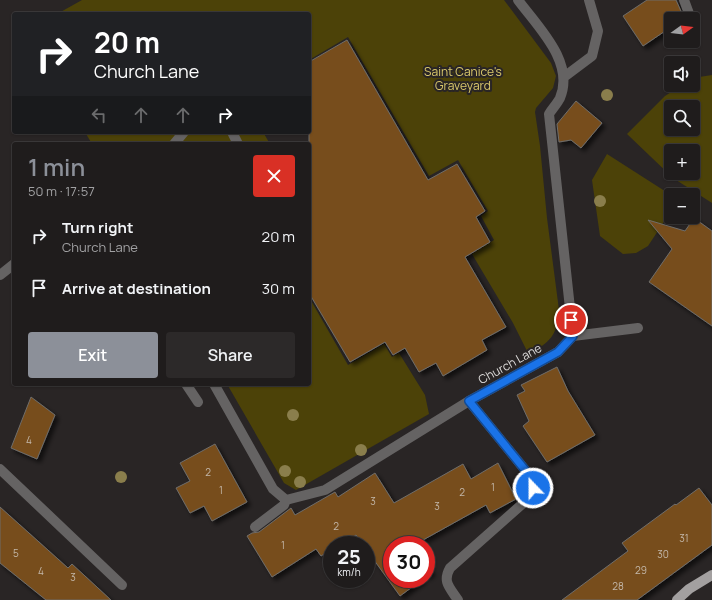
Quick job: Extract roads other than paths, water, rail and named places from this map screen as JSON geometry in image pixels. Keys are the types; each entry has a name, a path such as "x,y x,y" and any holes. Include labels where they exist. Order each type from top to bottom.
{"main road":[{"path":"680,599 712,575"}],"street":[{"path":"518,0 556,51 564,77 560,99 549,114 573,336 638,328"},
{"path":"564,77 592,56 598,31 589,0"},
{"path":"684,0 688,12"},
{"path":"176,142 182,134"},
{"path":"0,275 12,266"},
{"name":"Church Lane","path":"286,500 325,490 469,401 558,352 573,336"},
{"path":"187,386 198,402"},
{"path":"215,386 273,489 286,500 284,505 255,528"},
{"path":"458,600 447,584 446,575 450,568 518,509 529,498 533,488 530,476 469,401"},
{"path":"0,469 122,585"}],"park label":[{"name":"Saint Canice's Graveyard","path":"463,79"}]}
